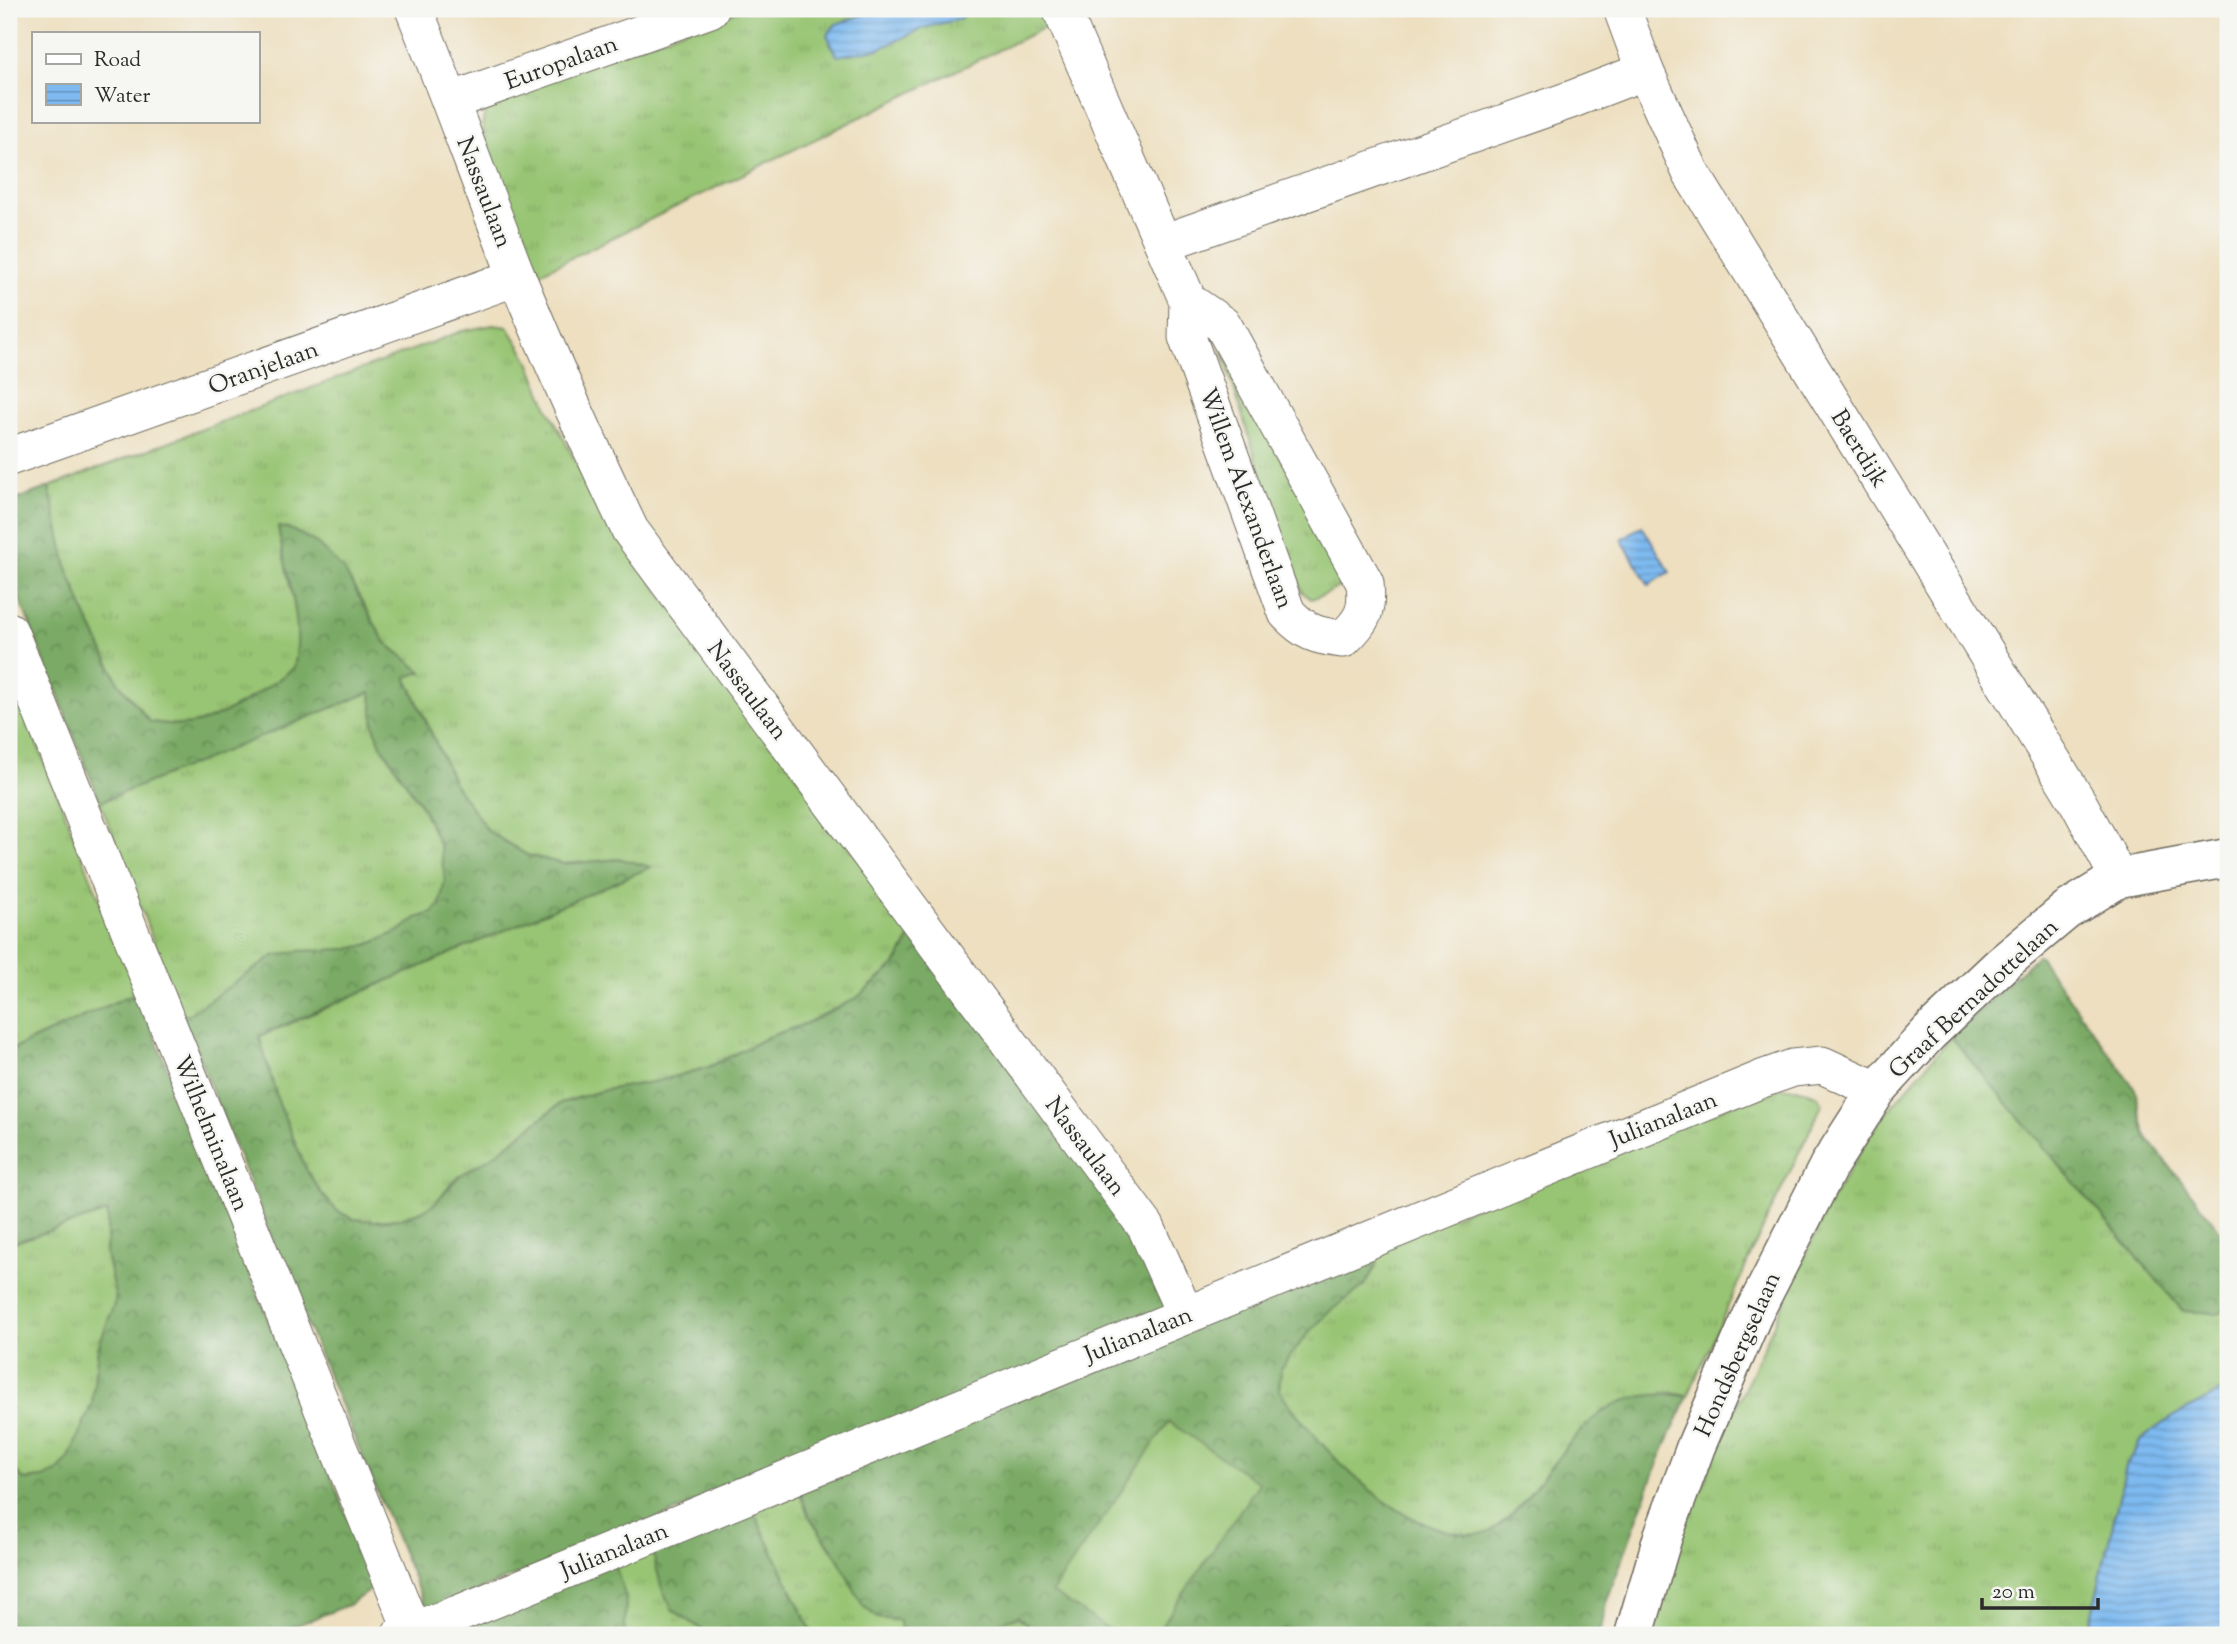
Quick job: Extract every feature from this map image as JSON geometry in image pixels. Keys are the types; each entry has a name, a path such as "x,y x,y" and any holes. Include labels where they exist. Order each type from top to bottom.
{"street":[{"name":"Nassaulaan","path":"414,9 452,101 517,277 578,421 630,530 1146,1227 1185,1314"},
{"name":"Europalaan","path":"452,101 710,9"},
{"name":"Willem Alexanderlaan","path":"1061,9 1188,300 1188,337 1287,613 1299,626 1316,636 1343,639 1359,624 1367,604 1365,583 1223,325 1188,300"},
{"name":"Baerdijk","path":"1622,9 1645,71 1691,173 2079,804 2119,878"},
{"path":"1163,243 1570,100 1645,71"},
{"name":"Oranjelaan","path":"9,457 517,277"},
{"name":"Wilhelminalaan","path":"9,631 409,1633"},
{"name":"Graaf Bernadottelaan","path":"1877,1090 1929,1033 2001,965 2067,910 2119,878 2228,858"},
{"name":"Julianalaan","path":"409,1633 1793,1068 1822,1065 1877,1090"},
{"name":"Hondsbergselaan","path":"1634,1635 1663,1536 1696,1446 1753,1314 1829,1165 1877,1090"}],"green space":[{"path":"743,9 881,9 836,24 830,43 834,49 959,19 970,9 1045,9 1052,24 538,274 485,139 482,126 486,107 519,88"},
{"path":"493,325 508,327 528,359 548,408 605,519 914,932 895,965 857,998 805,1024 768,1037 709,1067 658,1081 605,1090 561,1103 493,1156 459,1176 435,1203 422,1211 398,1219 353,1219 337,1211 321,1193 306,1169 279,1104 259,1037 649,867 621,859 564,864 527,855 488,831 454,783 406,677 421,671 385,642 344,570 279,527 296,615 297,650 294,668 241,704 211,718 183,725 150,722 118,682 87,618 67,568 49,487 462,331"},
{"path":"1221,347 1344,572 1342,585 1326,594 1311,599 1302,592"},
{"path":"49,487 67,568 87,618 118,682 150,722 183,725 211,718 241,704 294,668 297,650 296,615 278,527 288,528 315,542 344,570 385,642 422,672 406,677 454,783 488,831 527,855 564,864 621,859 651,867 259,1036 279,1104 306,1169 321,1193 337,1211 353,1219 375,1221 398,1219 422,1211 435,1203 459,1176 493,1156 561,1103 605,1090 658,1081 709,1067 768,1037 805,1024 857,998 895,965 914,932 1185,1307 427,1611 297,1301 183,1018 274,956 299,951 349,949 370,944 398,932 417,918 433,913 440,904 445,880 440,846 422,807 381,745 374,726 371,692 100,802 9,572 9,502"},
{"path":"9,674 137,992 9,1051"},
{"path":"371,691 374,726 381,745 422,807 440,846 445,880 440,904 433,913 417,918 398,932 370,944 349,949 299,951 274,956 183,1018 100,802"},
{"path":"2038,955 2135,1089 2145,1135 2228,1240 2228,1308 2218,1313 2183,1311 1951,1037"},
{"path":"137,992 371,1576 371,1587 348,1605 272,1635 9,1635 9,1464 24,1480 43,1478 56,1472 68,1460 92,1404 98,1348 116,1299 106,1254 108,1212 9,1244 9,1051"},
{"path":"1951,1037 2183,1311 2218,1313 2228,1308 2228,1388 2166,1422 2147,1435 2135,1450 2126,1467 2087,1635 1654,1635 1684,1526 1830,1202 1879,1121"},
{"path":"1797,1088 1817,1095 1823,1103 1760,1234 1688,1396 1669,1393 1660,1395 1577,1438 1516,1510 1494,1529 1476,1534 1458,1533 1431,1526 1380,1498 1334,1457 1279,1390 1281,1368 1306,1336 1329,1312 1364,1286 1378,1246 1771,1089"},
{"path":"108,1211 106,1254 116,1299 98,1348 92,1404 68,1460 56,1472 43,1478 24,1480 9,1464 9,1244"},
{"path":"1378,1246 1377,1265 1364,1286 1329,1312 1306,1336 1281,1368 1279,1390 1334,1457 1380,1498 1405,1514 1431,1526 1457,1533 1485,1533 1499,1525 1515,1510 1566,1447 1597,1416 1635,1397 1659,1394 1688,1396 1660,1458 1606,1603 1600,1635 1031,1635 1027,1625 1018,1616 964,1635 903,1635 898,1620 878,1618 863,1606 835,1553 809,1516 796,1483"},
{"path":"1169,1422 1259,1483 1155,1635 1117,1635 1052,1592"},
{"path":"796,1483 809,1516 878,1618 898,1620 903,1635 813,1635 749,1502"},
{"path":"749,1502 813,1635 710,1635 672,1609 662,1589 650,1543"},
{"path":"650,1542 672,1609 710,1635 619,1635 625,1630 612,1557"},
{"path":"612,1557 626,1598 625,1631 619,1635 454,1635 452,1630"},
{"path":"1018,1616 1027,1625 1031,1635 965,1635"}],"water":[{"path":"881,9 970,9 959,19 924,28 879,49 837,56 827,35 836,24"},
{"path":"1642,526 1670,572 1649,585 1621,539"},
{"path":"2228,1388 2228,1635 2087,1635 2126,1467 2134,1452 2143,1439 2161,1425"}]}
